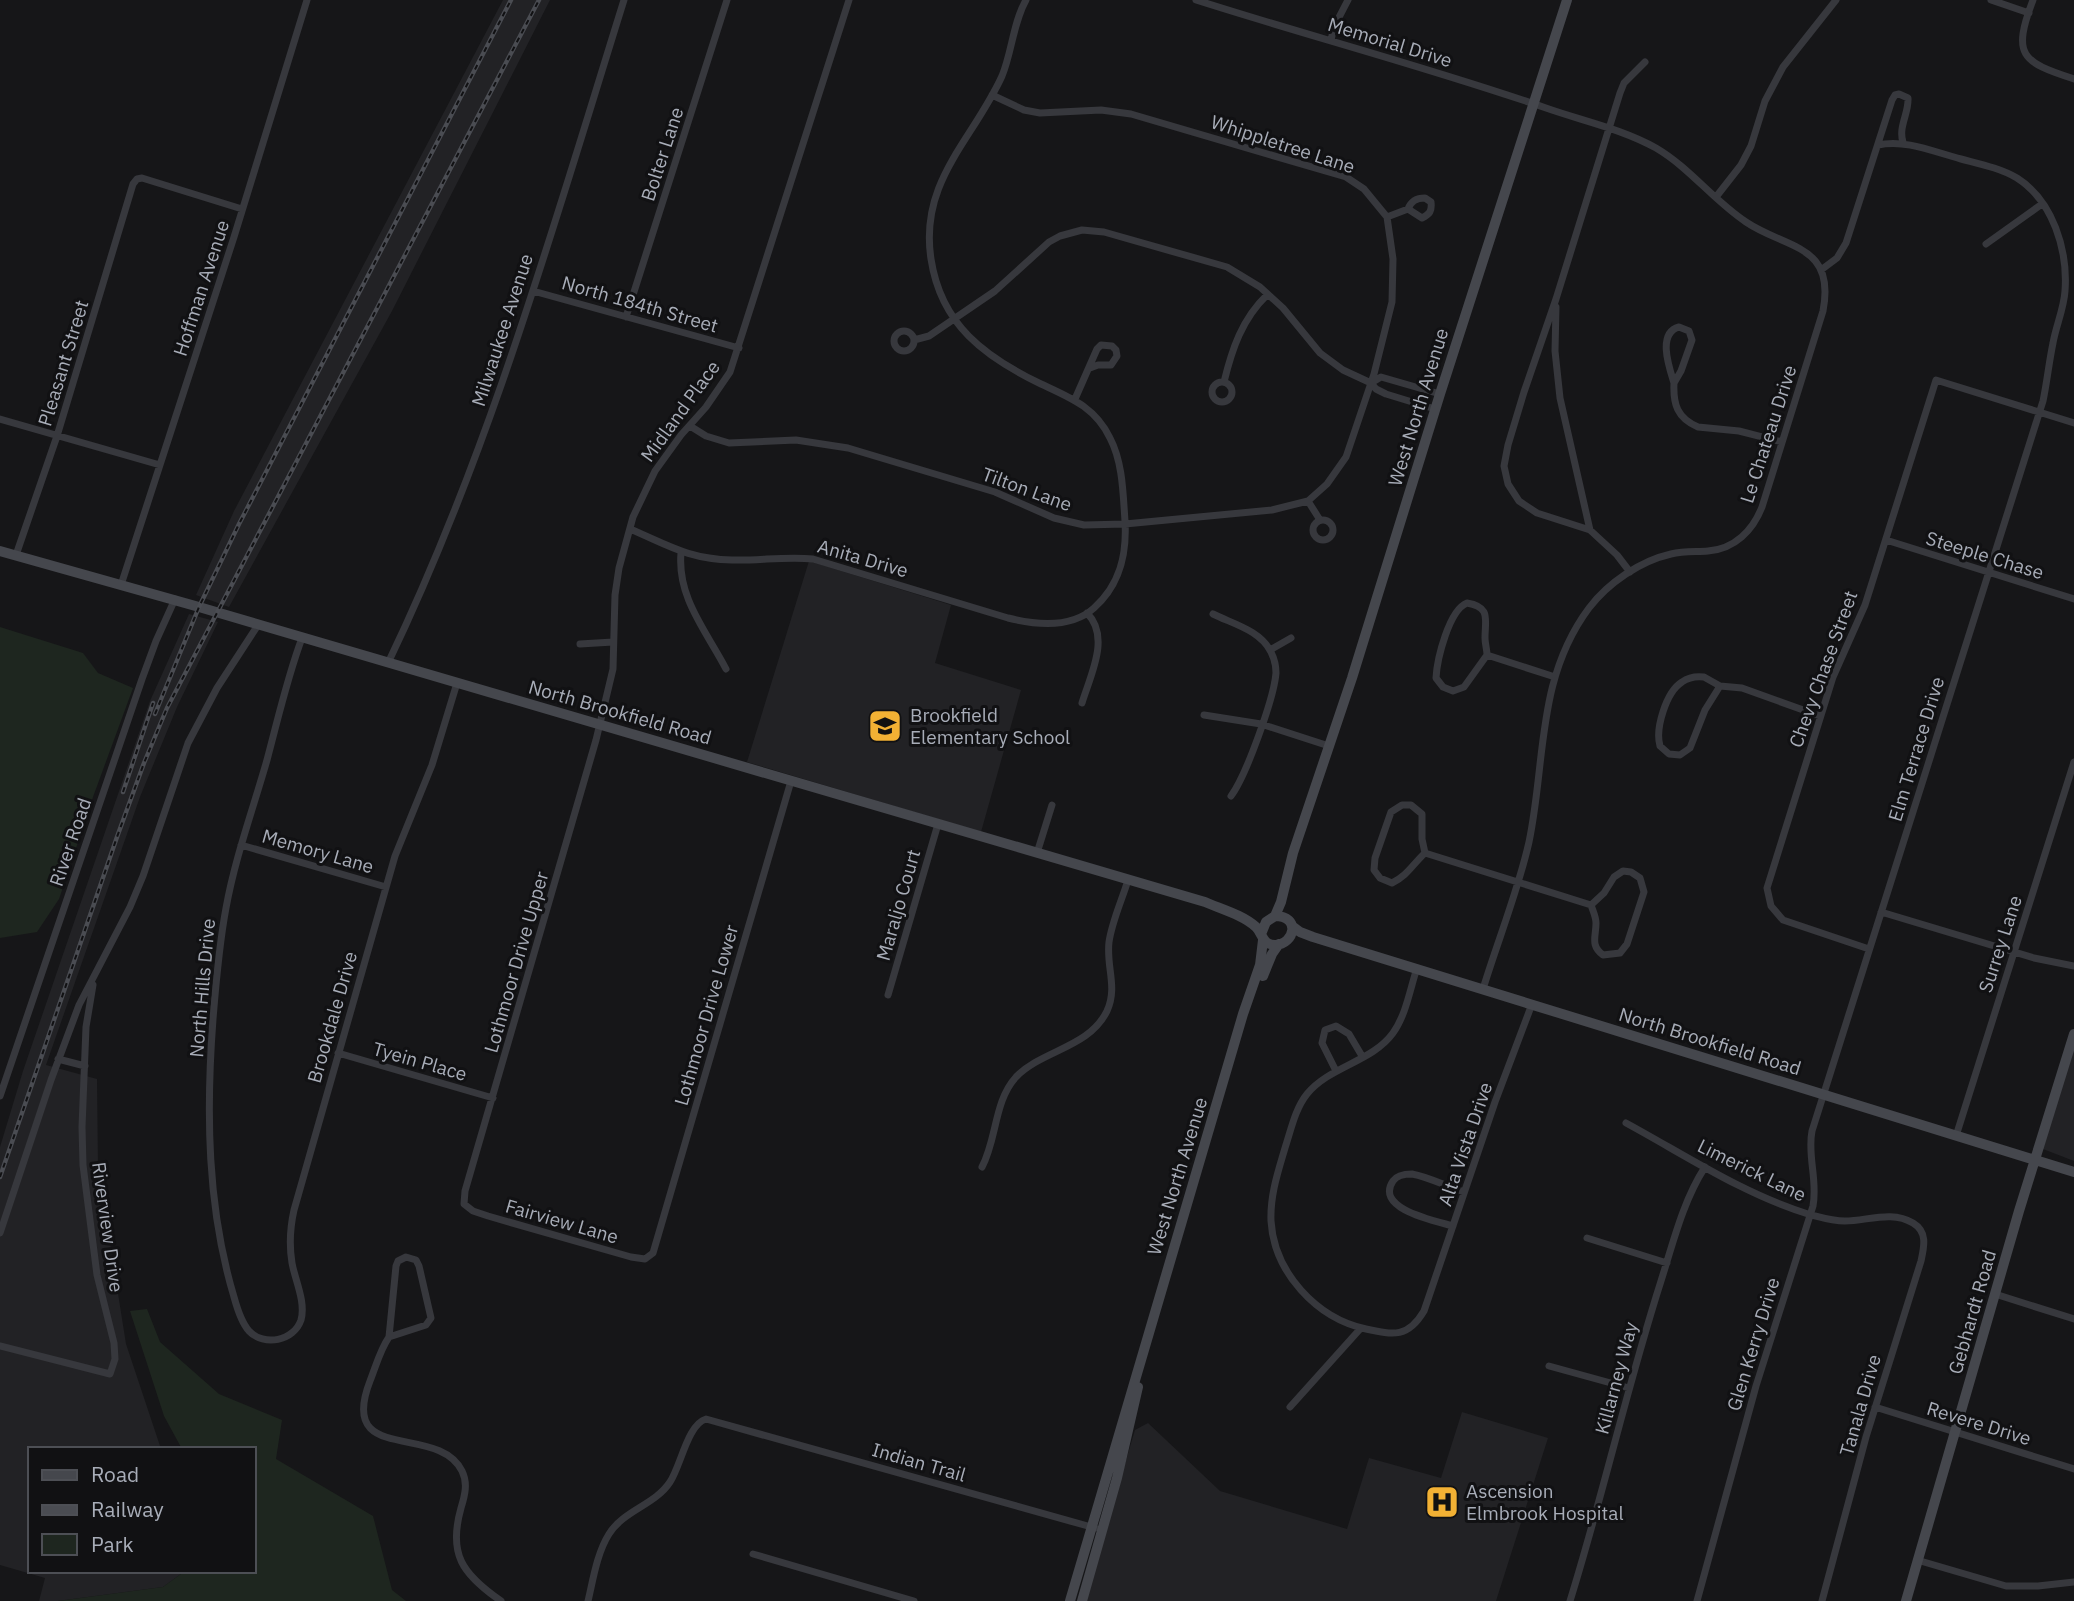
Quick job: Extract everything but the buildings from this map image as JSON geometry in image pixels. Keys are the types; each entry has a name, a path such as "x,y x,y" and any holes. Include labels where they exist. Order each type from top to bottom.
{"street":[{"name":"Hoffman Avenue","path":"121,585 307,0"},
{"name":"Milwaukee Avenue","path":"388,663 414,608 475,457 533,290 624,0"},
{"name":"Bolter Lane","path":"626,317 727,0"},
{"name":"Midland Place","path":"600,724 613,669 614,595 621,555 642,495 654,471 727,379 849,0"},
{"name":"Anita Drive","path":"630,529 681,553 733,561 813,559 1009,618 1041,624 1067,621 1087,613 1108,594 1124,557 1126,542 1120,473 1115,449 1098,419 1075,399 995,360 969,337 945,304 934,277 929,242 934,197 945,171 992,95 1008,60 1026,0"},
{"name":"Memorial Drive","path":"1196,0 1535,103"},
{"path":"1331,40 1337,20 1348,0"},
{"name":"West North Avenue","path":"1273,917 1282,902 1293,853 1304,826 1567,0"},
{"path":"1716,197 1741,165 1751,146 1766,100 1779,73 1836,0"},
{"path":"1991,0 2029,13"},
{"path":"2034,0 2022,36 2026,56 2042,69 2074,79"},
{"path":"1630,572 1617,555 1590,530 1528,508 1512,493 1504,475 1507,445 1556,299 1608,128 1624,83 1645,62"},
{"path":"1535,103 1608,128 1656,149 1678,164 1734,214 1752,226 1804,250 1821,270 1837,258 1846,243 1892,100 1899,94 1908,98 1901,133 1903,142 1878,145"},
{"name":"Whippletree Lane","path":"992,95 1024,110 1040,113 1101,110 1131,114 1336,174 1358,184 1387,217"},
{"name":"Elm Terrace Drive","path":"1824,1095 2039,412 2056,329 2070,292 2059,236 2051,216 2021,181 2005,173 1903,142"},
{"name":"Pleasant Street","path":"16,555 57,436 130,193 138,179 164,184 242,209"},
{"path":"1986,244 2042,205"},
{"path":"1371,383 1392,302 1393,259 1387,217 1408,209"},
{"path":"914,340 929,336 955,319 1005,283 1049,242 1060,236 1082,230 1111,233 1227,267 1253,281 1283,308 1324,357 1386,394 1435,409"},
{"name":"Le Chateau Drive","path":"1483,989 1517,882 1534,814 1541,736 1555,677 1568,642 1585,613 1599,597 1630,572 1669,554 1711,551 1725,547 1744,535 1758,518 1824,311 1826,292 1821,270"},
{"name":"North 184th Street","path":"533,290 739,348"},
{"path":"1224,382 1236,340 1248,317 1267,295"},
{"path":"1556,299 1555,351 1560,398 1590,530"},
{"path":"1674,383 1692,340 1689,331 1679,327 1670,331 1666,338 1678,412 1690,424 1698,427 1746,432 1782,442"},
{"path":"1075,399 1090,368"},
{"path":"1371,383 1381,377 1440,394"},
{"name":"Chevy Chase Street","path":"1869,949 1788,923 1775,913 1768,899 1769,881 1820,716 1833,677 1865,605 1936,380 2039,412"},
{"name":"Tilton Lane","path":"690,426 706,436 729,443 810,441 849,448 1007,495 1064,521 1094,525 1125,524 1272,510 1308,500 1327,484 1346,457 1371,383"},
{"path":"2039,412 2074,423"},
{"path":"0,418 160,464"},
{"path":"1308,500 1320,520"},
{"name":"Steeple Chase","path":"1886,540 2074,599"},
{"name":"North Brookfield Road","path":"0,551 175,599 1205,902 1254,926 1262,937"},
{"path":"681,553 682,577 689,603 726,669"},
{"name":"River Road","path":"0,1096 142,679 175,599"},
{"path":"1463,604 1477,604 1484,611 1487,621 1487,655 1464,687 1448,690 1436,678 1452,618 1463,604"},
{"path":"1082,703 1097,655 1098,638 1098,632 1087,613"},
{"path":"1213,614 1258,635 1270,650 1276,673 1243,777 1231,796"},
{"name":"Riverview Drive","path":"0,1233 58,1059 79,1005 130,907 143,876 192,733 217,688 258,625"},
{"name":"North Hills Drive","path":"262,1339 245,1326 231,1287 215,1210 210,1149 211,1048 218,959 227,901 302,638"},
{"path":"1270,650 1292,638"},
{"path":"580,643 613,642"},
{"path":"1487,655 1555,677"},
{"path":"1720,686 1705,710 1690,748 1680,755 1663,750 1658,734 1675,688 1684,680 1697,677 1713,680 1720,686 1742,688 1820,716"},
{"name":"Brookdale Drive","path":"262,1339 282,1339 294,1331 301,1318 301,1301 291,1259 291,1224 386,887 405,828 432,765 457,683"},
{"path":"1204,715 1261,724 1329,746"},
{"name":"Lothmoor Drive Upper","path":"468,1208 464,1204 465,1191 600,724"},
{"name":"Surrey Lane","path":"1956,1136 2074,762"},
{"name":"Lothmoor Drive Lower","path":"650,1256 658,1238 791,781"},
{"path":"1402,804 1419,809 1423,820 1422,839 1425,853 1405,877 1392,883 1380,878 1374,870 1375,858 1391,811 1402,804"},
{"path":"1037,853 1052,805"},
{"name":"Maraljo Court","path":"888,996 939,824"},
{"name":"West North Avenue","path":"1292,924 1290,892 1304,826"},
{"name":"Memory Lane","path":"242,845 386,887"},
{"path":"1425,853 1591,905"},
{"path":"1631,872 1642,881 1644,892 1627,944 1620,953 1603,955 1595,946 1593,940 1596,922 1591,905 1600,898 1618,873 1631,872"},
{"path":"982,1167 1001,1103 1010,1084 1028,1067 1088,1033 1107,1010 1113,985 1109,944 1128,880"},
{"name":"North Brookfield Road","path":"1228,912 1252,918 1273,917"},
{"path":"1881,912 2014,953 2074,966"},
{"path":"1273,917 1287,918 1292,924 1290,936 1282,943 1272,945 1262,937 1263,926 1273,917"},
{"name":"North Brookfield Road","path":"1292,924 1306,934 2074,1172"},
{"name":"West North Avenue","path":"1070,1601 1117,1478 1150,1328 1261,959 1262,937"},
{"name":"West North Avenue","path":"1238,1033 1270,958 1282,943"},
{"name":"North Brookfield Road","path":"1282,943 1335,943"},
{"path":"1290,1406 1361,1328 1317,1305 1287,1273 1279,1255 1271,1220 1275,1181 1300,1104 1308,1092 1336,1071 1380,1046 1395,1030 1417,968"},
{"name":"Riverview Drive","path":"0,1346 110,1374 115,1359 114,1343 97,1275 83,1165 89,1004 97,971"},
{"name":"Alta Vista Drive","path":"1361,1328 1392,1335 1406,1331 1417,1323 1430,1294 1532,1004"},
{"path":"1336,1071 1322,1043 1325,1030 1336,1026 1345,1030 1362,1056"},
{"name":"Gebhardt Road","path":"1906,1601 2074,1034"},
{"name":"Tyein Place","path":"338,1053 493,1098"},
{"path":"58,1059 85,1066"},
{"name":"Glen Kerry Drive","path":"1697,1601 1756,1386 1810,1214 1815,1191 1810,1139 1824,1095"},
{"name":"Limerick Lane","path":"1626,1123 1748,1190 1810,1214 1847,1221 1888,1217 1913,1223"},
{"name":"Killarney Way","path":"1570,1601 1667,1263 1687,1201 1704,1167"},
{"path":"1453,1226 1393,1203 1389,1194 1391,1183 1399,1175 1411,1174 1464,1192"},
{"name":"Fairview Lane","path":"468,1208 631,1257 645,1259 650,1256"},
{"name":"Tanala Drive","path":"1822,1601 1875,1407 1924,1250 1924,1237 1913,1223"},
{"path":"1587,1238 1667,1263"},
{"path":"389,1337 417,1329 430,1322 419,1266 411,1257 402,1258 396,1266 389,1337 362,1402 365,1422 373,1431 383,1436 441,1451 459,1466 466,1487 455,1531 460,1561 477,1583 501,1601"},
{"path":"1995,1294 2074,1319"},
{"path":"1549,1366 1629,1388"},
{"name":"Revere Drive","path":"1875,1407 2074,1469"},
{"name":"Indian Trail","path":"588,1601 602,1551 612,1530 626,1516 666,1488 680,1466 691,1433 697,1423 706,1419 1096,1529"},
{"name":"West North Avenue","path":"1082,1601 1096,1529"},
{"path":"753,1554 914,1601"},
{"path":"1917,1560 2006,1586 2038,1586 2074,1581"}],"shaded area":[{"path":"503,0 550,0 392,311 229,607 196,595 234,511"},
{"name":"Brookfield Elementary School","path":"809,561 951,605 935,663 1021,690 981,832 747,762"},
{"path":"189,614 218,622 177,707 140,797 46,1065 97,1079 98,1167 126,1344 160,1447 28,1447 28,1573 182,1573 163,1587 58,1601 39,1601 45,1578 0,1565 0,1147 23,1071 150,701"},
{"path":"2074,1044 2074,1161 2043,1149"},
{"name":"Ascension Elmbrook Hospital","path":"1462,1412 1548,1438 1496,1601 1084,1601 1135,1430 1148,1423 1220,1491 1347,1529 1369,1458 1441,1478"}],"green space":[{"path":"0,627 83,653 98,673 133,688 59,899 37,932 0,938"},
{"path":"147,1309 160,1342 219,1394 282,1420 276,1459 373,1516 392,1590 406,1601 58,1601 163,1587 182,1573 256,1573 256,1447 181,1447 164,1416 130,1311"}],"railway":[{"path":"155,714 199,607 239,524 511,0"},
{"path":"0,1177 117,837 167,708 539,0"},
{"path":"123,792 153,703"}],"place":[{"name":"Brookfield Elementary School","path":"885,726"},
{"name":"Ascension Elmbrook Hospital","path":"1442,1502"}]}
